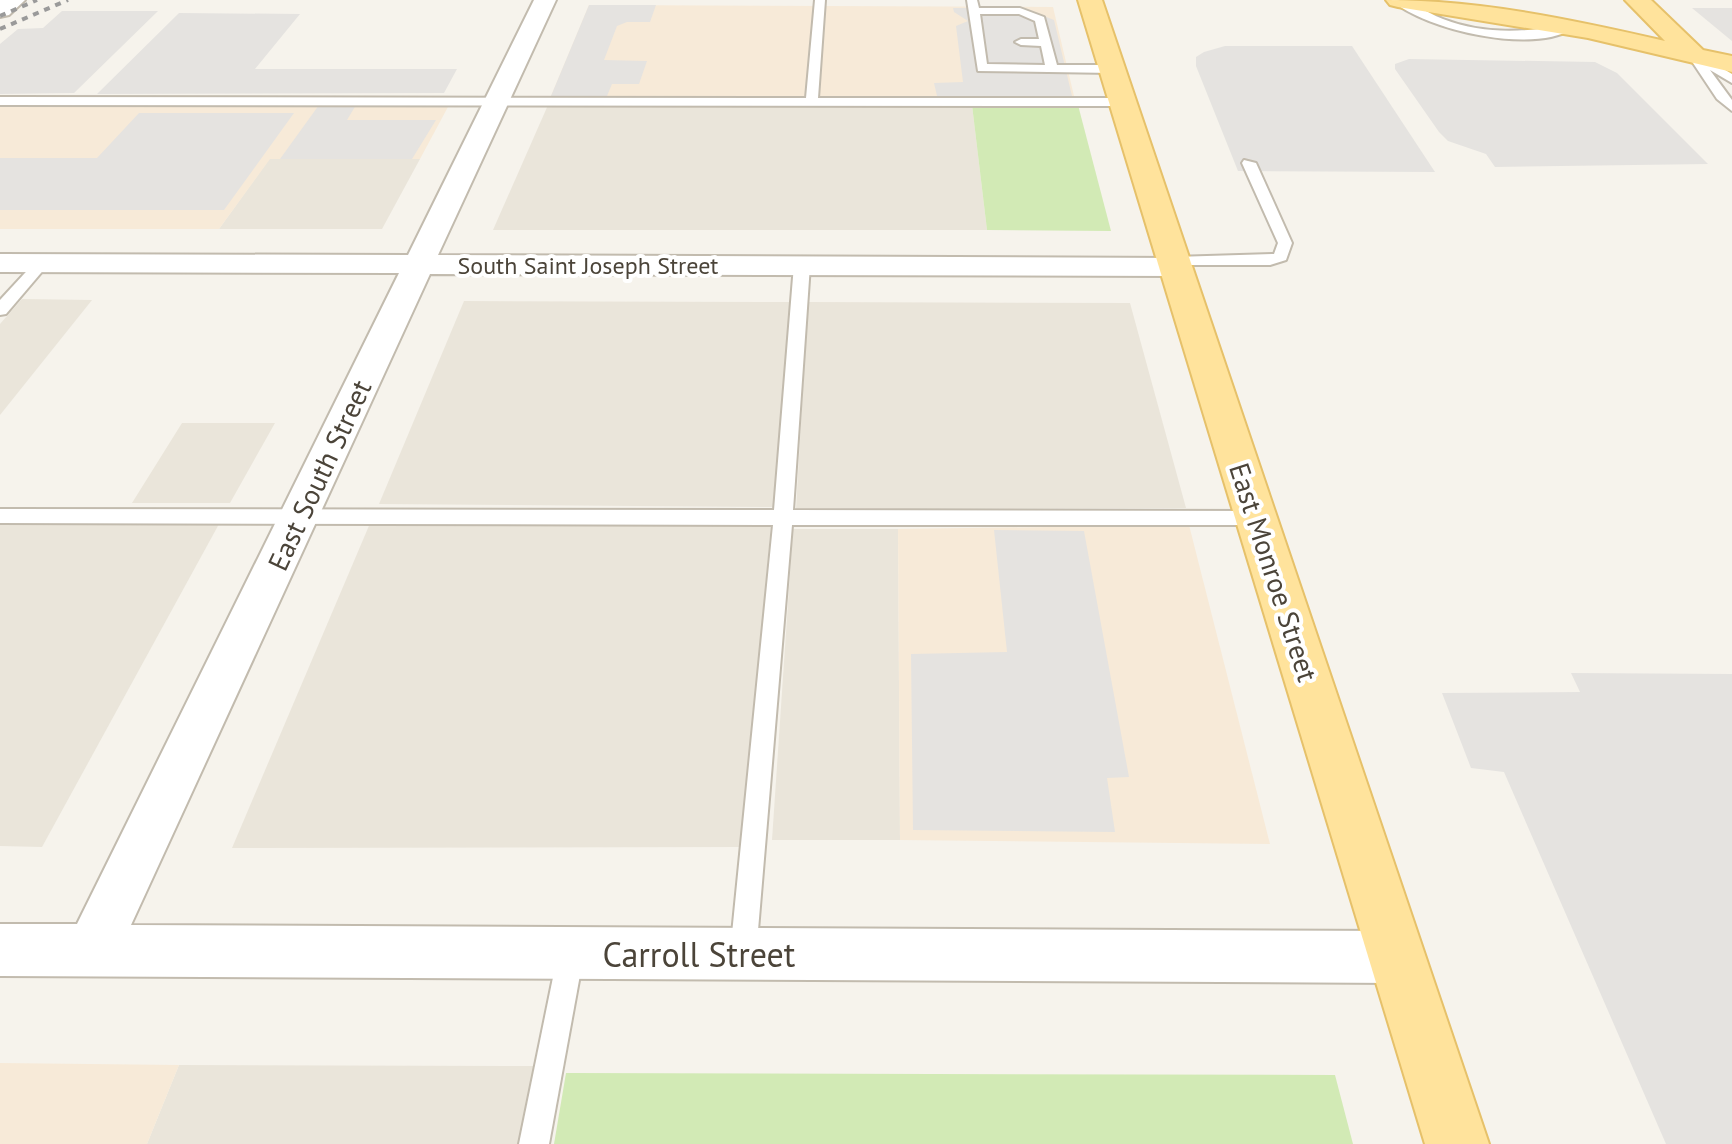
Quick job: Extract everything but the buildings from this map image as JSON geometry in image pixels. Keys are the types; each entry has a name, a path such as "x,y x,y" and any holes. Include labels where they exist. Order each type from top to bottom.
{"main road":[{"name":"East Monroe Street","path":"1090,0 1457,1144"},
{"path":"1397,0 1568,28 1732,64"},
{"path":"1637,0 1693,54"}],"street":[{"path":"0,10 13,0"},
{"name":"East South Street","path":"92,950 545,0"},
{"name":"South Saint Joseph Street","path":"0,263 1175,264"},
{"name":"Carroll Street","path":"0,950 1397,957"}],"lane":[{"path":"812,102 820,0"},
{"path":"974,11 982,68 1052,69 1118,86"},
{"path":"974,11 1020,11 1040,19 1052,69"},
{"path":"974,11 991,21"},
{"path":"1018,22 1045,37"},
{"path":"1021,42 1045,37"},
{"path":"978,42 995,42"},
{"path":"1693,54 1732,79"},
{"path":"1693,54 1732,107"},
{"path":"0,101 812,102 1118,86"},
{"path":"1175,264 1270,261 1281,257 1285,243 1249,163"},
{"path":"0,310 41,264"},
{"path":"743,954 783,517 802,265"},
{"path":"0,516 1257,518"},
{"path":"534,1144 571,953"}],"shaded area":[{"path":"589,5 1053,7 1074,96 551,96"},
{"path":"589,5 656,5 650,22 627,22 617,26 604,60 647,61 639,84 612,84 607,96 551,96"},
{"path":"953,8 1024,8 1054,20 1072,96 937,96 934,83 963,82 956,26 968,21"},
{"path":"1692,8 1732,8 1732,41"},
{"path":"62,11 158,11 74,93 0,94 0,44 18,29 43,28"},
{"path":"179,13 300,14 255,69 457,69 444,93 97,94"},
{"path":"1225,46 1352,46 1435,172 1238,171 1196,66 1196,57"},
{"path":"1409,59 1595,62 1617,73 1708,164 1495,167 1486,154 1448,141 1439,132 1395,69 1395,64"},
{"path":"0,105 449,105 420,159 270,159 219,229 0,229"},
{"path":"319,105 356,105 347,120 436,120 412,159 280,159"},
{"path":"548,105 972,105 987,230 493,230"},
{"path":"139,113 294,113 224,210 0,210 0,158 97,158"},
{"path":"270,158 420,159 382,229 219,229"},
{"path":"22,299 92,300 0,415 0,324"},
{"path":"464,301 791,302 776,507 379,504"},
{"path":"808,302 1130,303 1186,508 796,509"},
{"path":"182,423 275,423 230,503 132,503"},
{"path":"371,521 771,525 741,847 232,848"},
{"path":"0,524 219,524 42,847 0,846"},
{"path":"1189,525 1270,844 900,840 898,529"},
{"path":"793,529 898,529 900,840 772,840"},
{"path":"994,530 1084,531 1129,777 1107,778 1115,832 913,830 911,654 1007,652"},
{"path":"1571,673 1732,674 1732,1144 1666,1144 1504,772 1471,768 1442,693 1580,692"},
{"path":"0,1063 179,1065 147,1144 0,1144"},
{"path":"179,1065 537,1066 522,1144 147,1144"}],"green space":[{"path":"972,105 1078,105 1111,231 987,230"},
{"path":"566,1073 1335,1075 1353,1144 554,1144"}],"railway":[{"path":"0,16 37,0"},
{"path":"0,29 68,0"}]}
